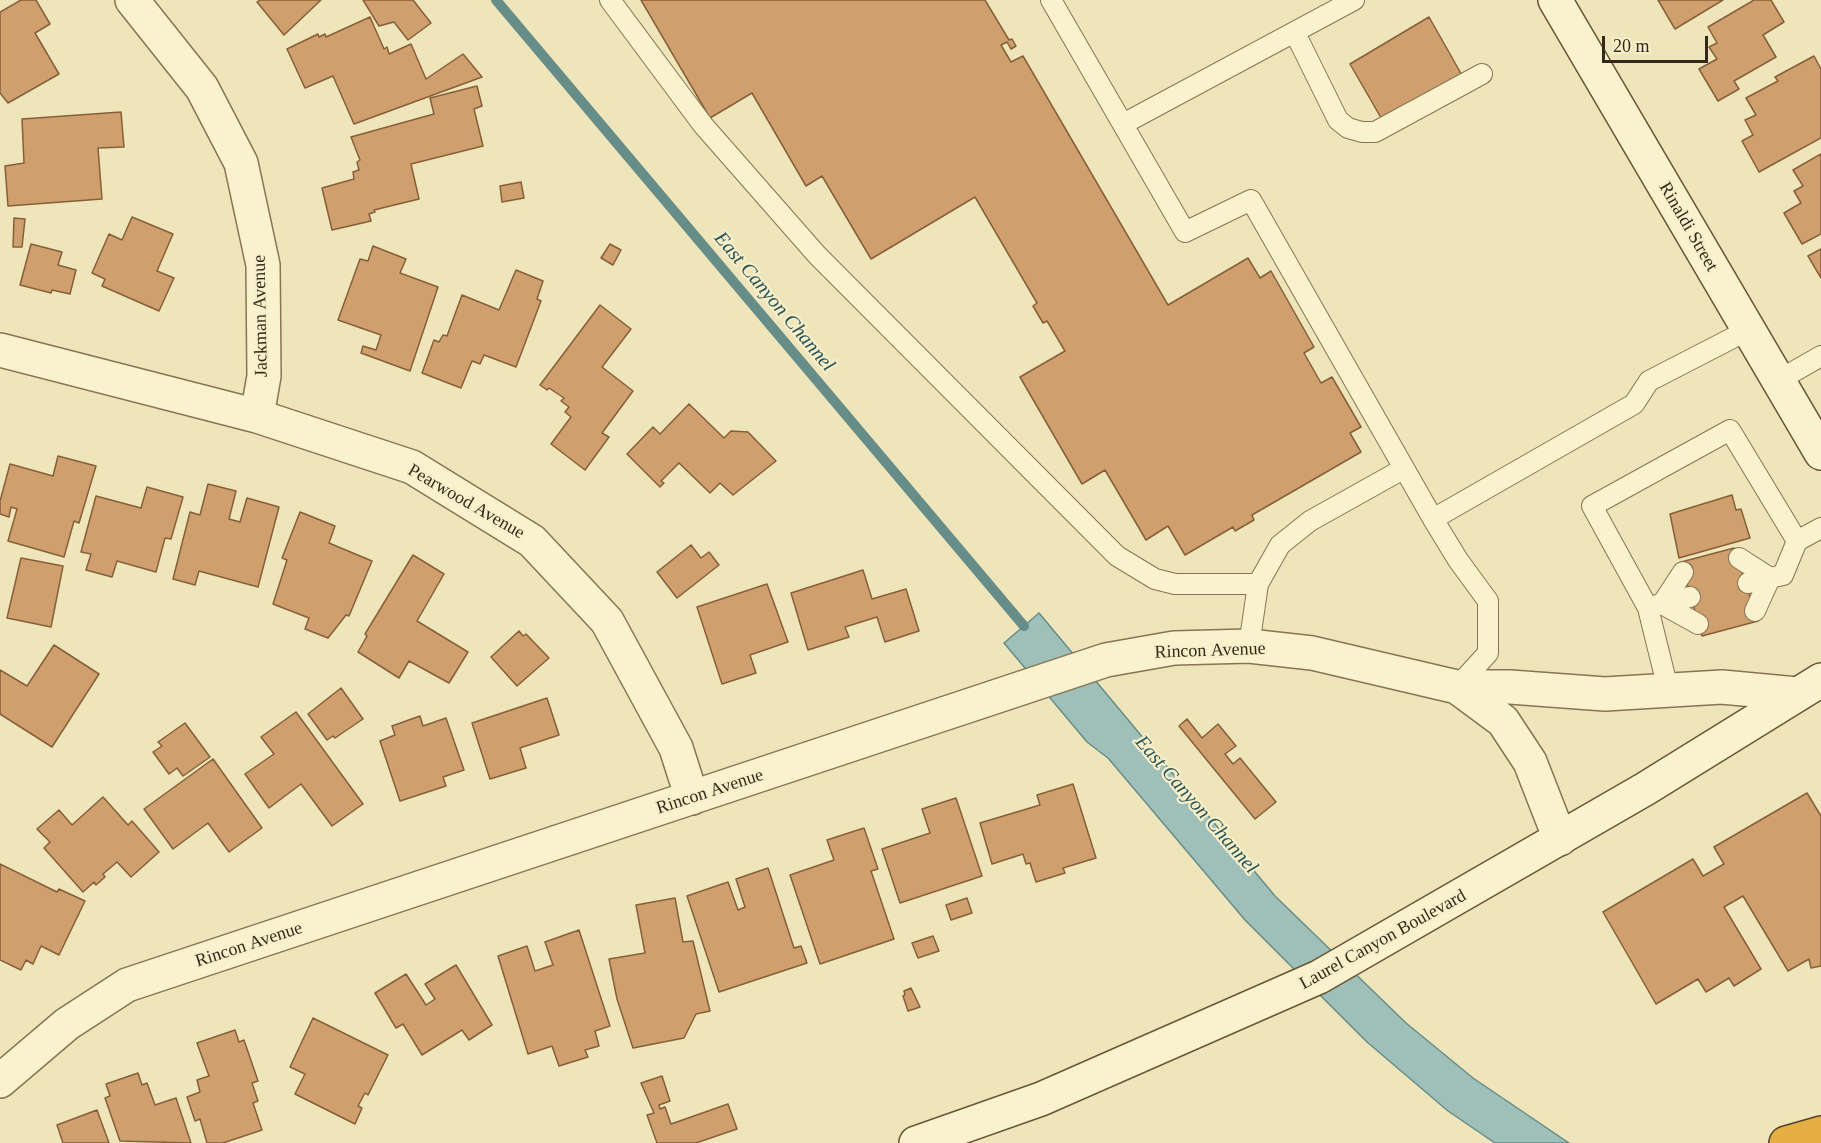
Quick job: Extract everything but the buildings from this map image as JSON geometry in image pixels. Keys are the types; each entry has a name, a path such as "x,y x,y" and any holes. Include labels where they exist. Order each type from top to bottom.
{"highway":[{"path":"1786,1143 1821,1133"}],"street":[{"name":"Jackman Avenue","path":"132,0 202,88 241,163 263,265 264,376 258,416"},
{"name":"Rinaldi Street","path":"1556,0 1821,453"},
{"name":"Pearwood Avenue","path":"0,350 258,416 412,467 532,541 607,621 676,748 692,798"},
{"name":"Rincon Avenue","path":"0,1081 67,1023 127,985 1106,660 1174,648 1249,646 1312,653 1457,687 1510,687 1605,694 1722,687 1809,687"},
{"name":"Rincon Avenue","path":"1457,687 1503,721 1530,762 1560,839"},
{"name":"Laurel Canyon Boulevard","path":"916,1143 1041,1099 1319,977 1645,789 1809,687"}],"lane":[{"path":"610,0 703,125 817,255 1117,556 1146,575 1175,584 1258,584"},
{"path":"1051,0 1185,232 1251,200 1403,469 1458,560 1488,602 1488,653 1457,687"},
{"path":"1123,124 1354,0"},
{"path":"1295,33 1338,120 1348,128 1362,132 1375,132 1482,74"},
{"path":"1433,519 1634,404 1649,381 1748,330"},
{"path":"1779,380 1821,356"},
{"path":"1668,689 1655,606 1592,506 1730,430 1797,541"},
{"path":"1249,646 1258,584 1280,545 1310,521 1403,469"},
{"path":"1748,583 1783,575 1797,541 1821,528"},
{"path":"1739,558 1770,578"},
{"path":"1655,606 1683,572"},
{"path":"1755,611 1770,578"},
{"path":"1655,606 1690,597"},
{"path":"1655,606 1698,624"}],"water":[{"path":"1039,613 1275,896 1406,1023 1473,1078 1569,1143 1495,1143 1448,1111 1367,1042 1245,920 1108,758 1087,742 1004,643"}],"waterway":[{"name":"East Canyon Channel","path":"496,0 1024,626"}]}
